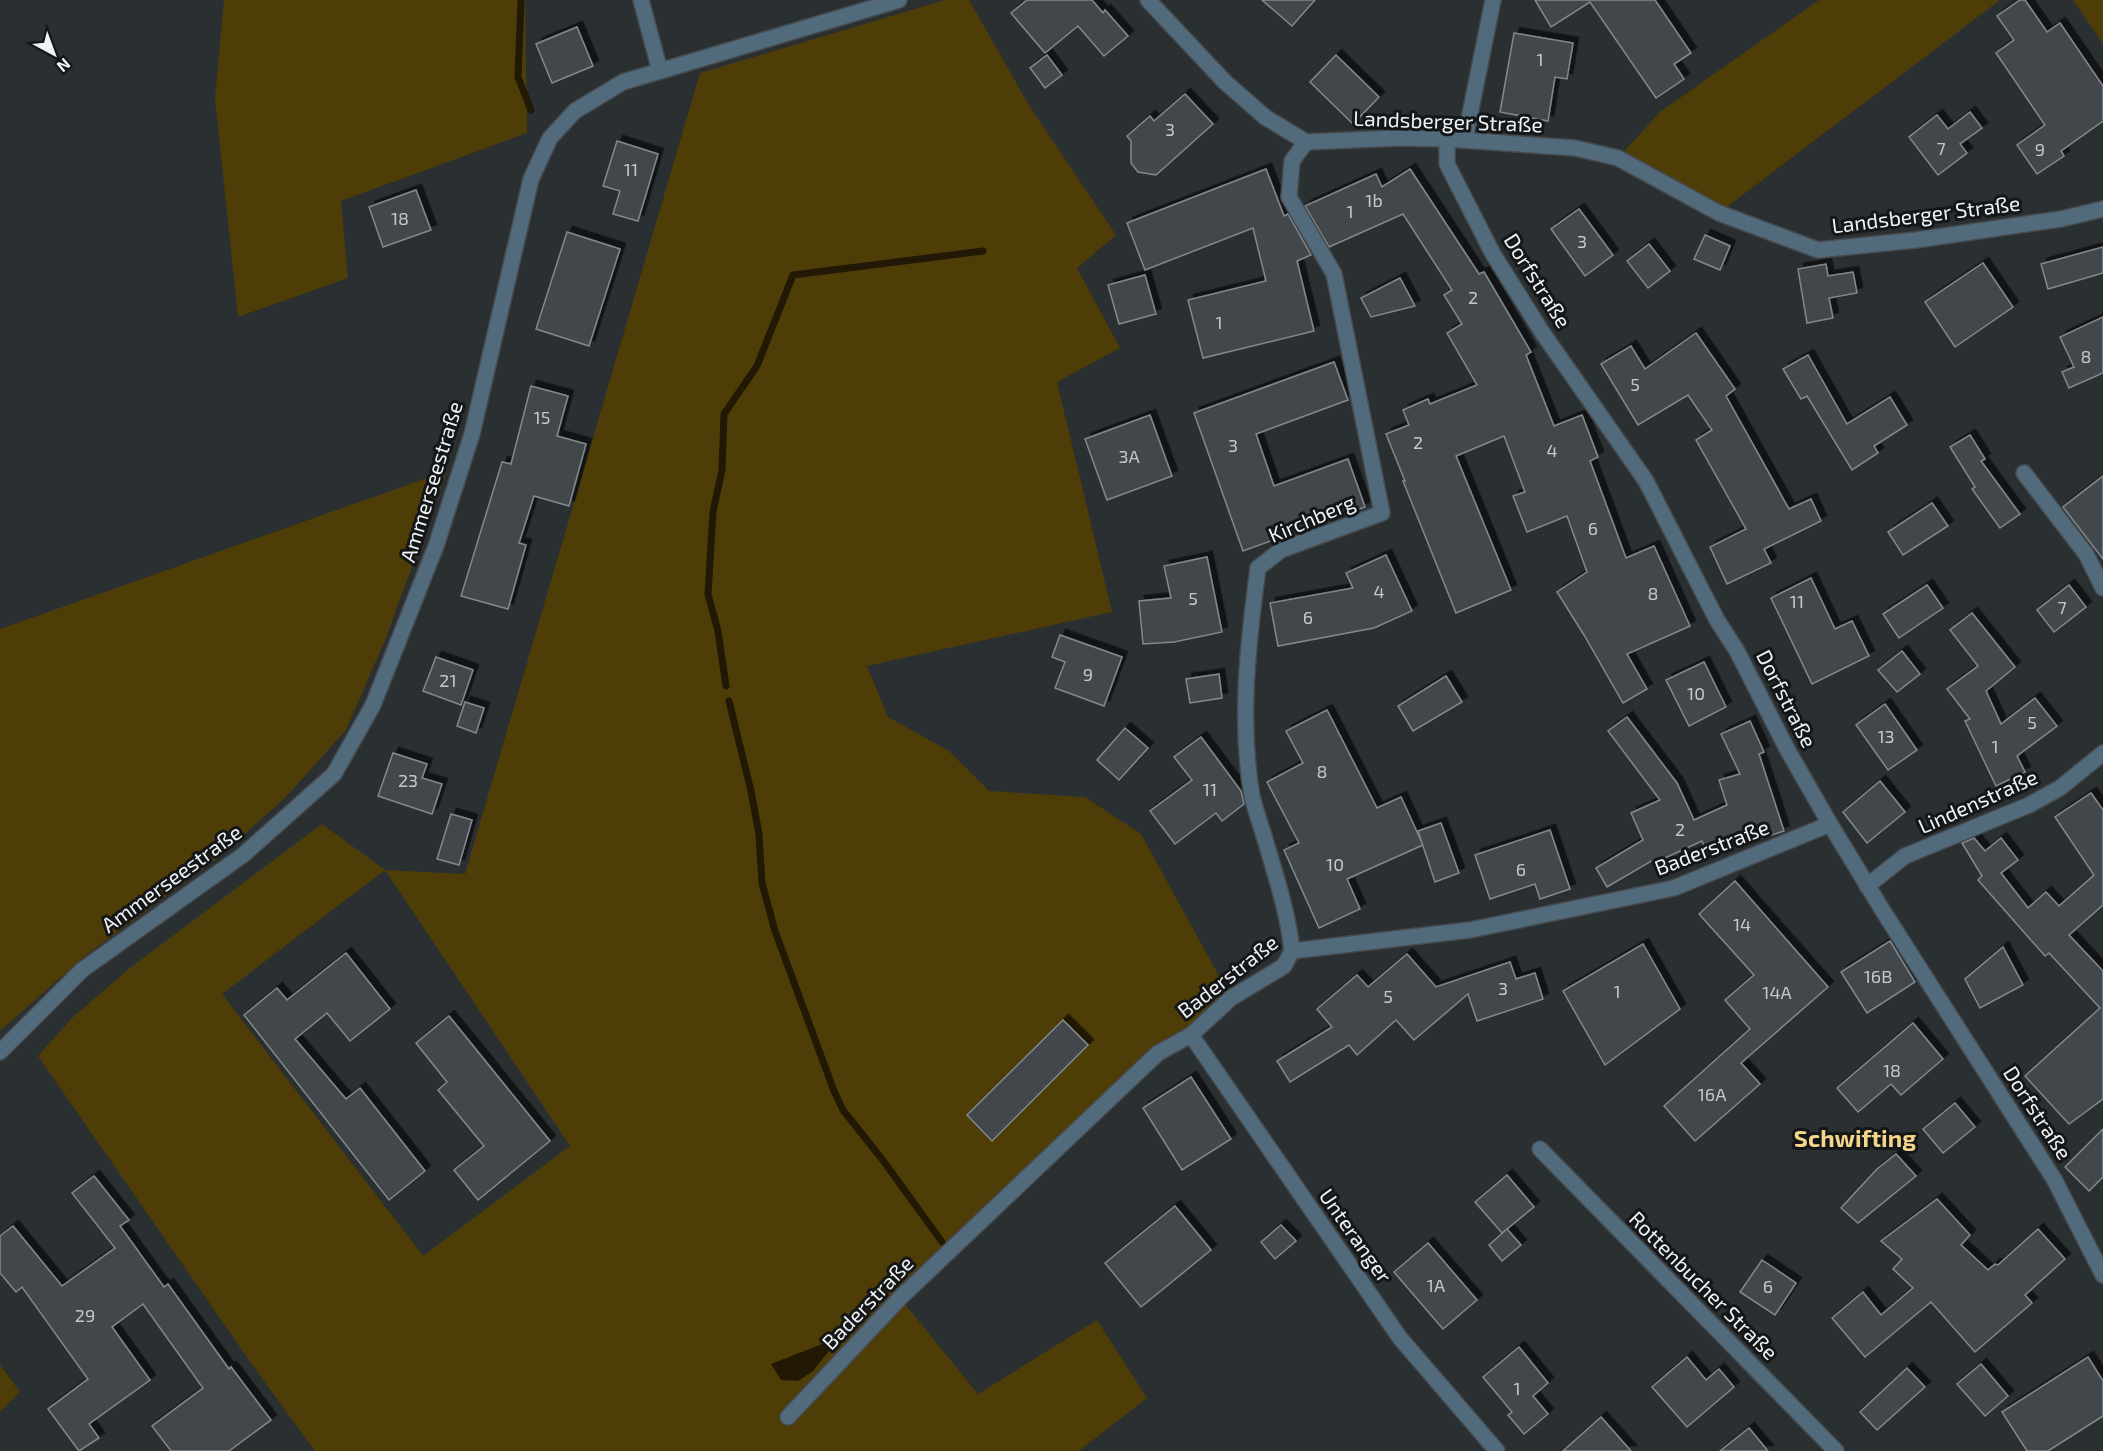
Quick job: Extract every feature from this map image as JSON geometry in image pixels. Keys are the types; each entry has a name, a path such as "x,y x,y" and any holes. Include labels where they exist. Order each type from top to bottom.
{"street":[{"path":"641,0 660,71"},
{"name":"Ammerseestraße","path":"0,1052 82,970 243,855 334,774 373,705 436,546 472,434 531,179 550,138 575,111 623,82 899,0"},
{"path":"1148,0 1225,82 1265,117 1306,142"},
{"path":"1465,139 1493,0"},
{"name":"Landsberger Straße","path":"1306,142 1400,138 1465,139 1575,148 1618,158 1719,213 1818,250 1916,240 2061,219 2103,209"},
{"name":"Dorfstraße","path":"1447,139 1447,164 1492,254 1542,332 1646,481 1717,620 1737,651 1787,749 1830,824 2054,1179 2103,1275"},
{"name":"Kirchberg","path":"1292,951 1289,922 1252,797 1247,748 1246,693 1258,568 1281,549 1382,513 1334,274 1289,196 1292,161 1306,142"},
{"path":"2024,473 2086,554 2103,588"},
{"name":"Lindenstraße","path":"1867,886 1905,856 2029,805 2060,788 2103,753"},
{"name":"Baderstraße","path":"788,1417 900,1298 1158,1053 1191,1035 1231,998 1284,966 1292,951 1470,930 1674,888 1830,824"},
{"name":"Unteranger","path":"1191,1035 1400,1338 1497,1451"},
{"name":"Rottenbucher Straße","path":"1540,1149 1836,1451"}],"shaded area":[{"path":"224,0 525,0 527,133 341,201 348,278 238,317 215,98"},
{"path":"945,0 969,0 1030,107 1116,235 1077,268 1120,348 1057,382 1112,612 867,666 888,717 949,751 989,791 1085,797 1141,834 1231,998 1158,1053 900,1298 978,1394 1097,1320 1147,1398 1079,1451 315,1451 251,1363 38,1056 72,1018 130,968 322,824 385,870 465,874 700,73","holes":["385,870 570,1146 423,1256 222,994"]},
{"path":"1819,0 2000,0 1719,213 1618,158 1660,112"},
{"path":"2073,0 2103,0 2103,44"},
{"path":"447,471 385,640 346,730 285,798 219,857 85,956 0,1031 0,629"},
{"path":"840,1337 813,1371 798,1381 781,1380 771,1364"},
{"path":"0,1365 20,1392 0,1412"}],"building":[{"path":"1027,0 1092,0 1103,13 1105,10 1128,36 1104,56 1078,26 1045,53 1011,13"},
{"path":"1262,0 1315,0 1292,26"},
{"path":"1535,0 1655,0 1691,53 1674,64 1684,79 1656,98 1590,2 1551,27"},
{"path":"2020,0 2025,0 2047,32 2060,23 2103,86 2103,121 2061,151 2064,156 2037,174 2017,145 2045,125 1996,53 2014,40 1997,16"},
{"path":"577,27 593,66 552,83 536,44"},
{"path":"1514,33 1573,43 1567,79 1555,77 1548,121 1500,112"},
{"path":"1047,55 1062,75 1045,88 1030,68"},
{"path":"1336,55 1379,97 1353,124 1310,82"},
{"path":"1185,94 1213,124 1156,175 1138,172 1131,163 1131,141 1127,136 1150,116 1154,121"},
{"path":"1970,112 1982,128 1960,144 1967,153 1938,175 1909,137 1937,115 1948,129"},
{"path":"617,141 658,154 638,221 613,214 620,191 603,186"},
{"path":"1266,169 1284,216 1288,214 1311,255 1297,261 1314,331 1203,358 1188,300 1266,281 1253,228 1145,270 1127,223"},
{"path":"1410,169 1479,274 1484,272 1531,352 1526,355 1554,426 1582,415 1598,457 1590,461 1626,558 1654,546 1690,626 1627,654 1647,689 1623,703 1557,592 1587,572 1567,516 1527,532 1513,496 1525,492 1504,436 1456,456 1511,590 1456,613 1403,481 1405,481 1386,434 1409,425 1403,410 1428,399 1430,404 1477,385 1447,333 1462,324 1444,295 1452,290 1403,214 1329,247 1305,206 1376,174 1382,187"},
{"path":"416,190 431,230 383,247 369,207"},
{"path":"1579,209 1613,255 1585,276 1551,229"},
{"path":"567,232 620,249 589,346 536,329"},
{"path":"1705,235 1730,246 1720,270 1694,259"},
{"path":"1649,244 1670,271 1648,288 1627,261"},
{"path":"2103,247 2103,273 2048,289 2041,264"},
{"path":"1983,263 2013,307 1955,347 1925,302"},
{"path":"1826,264 1828,276 1853,272 1857,293 1829,298 1833,318 1807,323 1798,269"},
{"path":"1145,275 1156,314 1119,324 1108,285"},
{"path":"1400,278 1415,306 1371,317 1361,298"},
{"path":"2103,317 2103,373 2069,388 2062,372 2074,367 2060,337"},
{"path":"1696,333 1735,389 1726,396 1789,509 1811,499 1821,521 1764,549 1771,563 1727,584 1710,547 1746,529 1696,440 1712,430 1688,395 1638,425 1601,364 1631,346 1645,369"},
{"path":"1808,355 1847,424 1890,397 1907,425 1874,446 1878,453 1852,470 1807,396 1801,399 1783,369"},
{"path":"1334,362 1348,400 1256,434 1274,486 1348,459 1365,507 1243,551 1194,413"},
{"path":"531,386 568,396 557,436 586,444 569,506 534,496 519,543 526,545 508,609 461,596 502,462 511,464"},
{"path":"1150,415 1172,476 1107,500 1085,439"},
{"path":"1970,435 1985,459 1981,461 2020,514 2000,528 1972,489 1975,487 1950,447"},
{"path":"2103,476 2103,559 2063,507"},
{"path":"1932,503 1948,526 1903,555 1888,532"},
{"path":"1386,555 1412,611 1374,628 1278,646 1270,603 1353,588 1346,573"},
{"path":"1207,557 1222,632 1174,642 1143,644 1139,601 1171,598 1164,566"},
{"path":"1811,578 1835,629 1852,621 1869,656 1812,684 1771,598"},
{"path":"1927,585 1943,608 1899,638 1883,614"},
{"path":"2069,585 2086,607 2054,632 2037,610"},
{"path":"1972,613 2015,667 1986,691 2001,724 2035,698 2057,726 2017,756 2025,772 1996,786 1965,721 1970,719 1947,689 1978,666 1950,630"},
{"path":"1060,635 1122,657 1104,706 1055,688 1065,662 1052,657"},
{"path":"1902,651 1920,674 1897,692 1878,670"},
{"path":"436,657 473,670 461,705 423,691"},
{"path":"1704,662 1726,707 1689,726 1666,680"},
{"path":"1219,674 1222,698 1190,703 1186,679"},
{"path":"1446,676 1462,702 1413,731 1398,706"},
{"path":"465,702 484,708 476,733 457,726"},
{"path":"1885,704 1917,750 1888,770 1856,725"},
{"path":"1327,710 1377,808 1401,797 1423,845 1347,879 1360,909 1319,928 1284,850 1299,843 1267,782 1303,763 1286,731"},
{"path":"1627,717 1677,783 1694,820 1727,805 1719,780 1740,774 1721,734 1750,721 1764,752 1759,754 1784,831 1740,845 1737,836 1706,850 1702,841 1654,863 1653,860 1607,887 1596,868 1643,840 1631,813 1660,800 1608,731"},
{"path":"1125,728 1148,748 1119,780 1097,760"},
{"path":"1201,737 1241,791 1244,804 1222,821 1216,813 1175,844 1150,811 1192,780 1174,757"},
{"path":"393,753 427,764 422,778 442,784 432,814 378,796"},
{"path":"1880,781 1905,812 1867,843 1843,812"},
{"path":"2091,793 2103,810 2103,905 2069,935 2103,971 2103,1099 2069,1124 2025,1076 2100,1008 2049,953 2045,956 1978,880 1982,876 1962,843 1974,838 1985,851 2001,838 2018,860 2001,873 2028,908 2046,892 2059,906 2094,875 2055,817"},
{"path":"451,814 472,820 459,865 437,859"},
{"path":"1441,823 1459,873 1435,882 1418,831"},
{"path":"1550,830 1570,889 1540,899 1535,884 1490,899 1475,855"},
{"path":"1735,881 1828,987 1741,1063 1760,1084 1695,1141 1664,1106 1750,1029 1725,1000 1754,975 1699,914"},
{"path":"1890,941 1915,982 1867,1013 1841,972"},
{"path":"1643,944 1680,1009 1605,1065 1563,991"},
{"path":"2003,947 2023,985 1980,1008 1965,979"},
{"path":"346,953 390,1009 350,1041 327,1013 295,1039 346,1099 360,1088 425,1171 389,1200 244,1015 277,988 287,1000"},
{"path":"1407,954 1436,987 1510,962 1516,979 1535,973 1543,999 1477,1021 1468,994 1414,1040 1396,1020 1357,1055 1349,1045 1290,1082 1277,1061 1332,1027 1317,1009 1357,975 1368,987"},
{"path":"449,1016 550,1141 478,1200 454,1170 484,1146 438,1090 447,1082 416,1043"},
{"path":"1063,1020 1088,1045 992,1141 967,1115"},
{"path":"1913,1023 1943,1059 1901,1095 1891,1084 1858,1112 1837,1088"},
{"path":"1191,1077 1231,1139 1182,1170 1143,1108"},
{"path":"1955,1103 1975,1127 1943,1153 1923,1129"},
{"path":"2103,1129 2103,1177 2089,1191 2065,1167"},
{"path":"1896,1154 1916,1176 1858,1223 1841,1208 1877,1169"},
{"path":"1507,1175 1534,1207 1502,1233 1475,1202"},
{"path":"94,1176 129,1220 120,1226 164,1287 168,1284 229,1369 231,1367 271,1420 229,1451 171,1451 152,1426 203,1388 143,1304 112,1327 150,1380 89,1424 99,1438 79,1451 48,1409 88,1379 22,1287 16,1292 0,1273 0,1236 13,1226 62,1286 115,1248 72,1193"},
{"path":"1937,1199 1970,1235 1961,1245 1988,1270 1995,1264 1998,1265 2038,1229 2065,1259 2025,1295 2032,1303 1975,1352 1931,1302 1865,1357 1832,1318 1863,1292 1881,1315 1913,1288 1893,1269 1902,1259 1881,1241"},
{"path":"1175,1206 1211,1250 1141,1307 1105,1263"},
{"path":"1281,1225 1296,1241 1275,1259 1261,1242"},
{"path":"1507,1229 1521,1245 1502,1261 1489,1245"},
{"path":"1428,1243 1477,1300 1443,1329 1394,1272"},
{"path":"1762,1260 1796,1283 1775,1315 1740,1292"},
{"path":"1519,1347 1548,1383 1533,1396 1548,1414 1524,1434 1508,1415 1512,1412 1483,1377"},
{"path":"1687,1357 1706,1380 1719,1369 1734,1387 1687,1427 1652,1387"},
{"path":"2088,1357 2103,1381 2103,1416 2048,1451 2027,1451 2002,1412"},
{"path":"1981,1364 2008,1396 1985,1416 1957,1384"},
{"path":"1907,1368 1925,1387 1877,1430 1860,1412"},
{"path":"1601,1417 1631,1451 1563,1451"},
{"path":"1749,1428 1768,1451 1720,1451"}],"waterway":[{"path":"521,0 518,77 531,110"},
{"path":"726,686 718,631 708,594 713,512 722,470 724,414 757,366 793,275 983,251"},
{"path":"729,701 759,834 762,883 775,931 834,1091 843,1110 882,1159 942,1242"}],"district":[{"name":"Schwifting","path":"1855,1139"}]}
